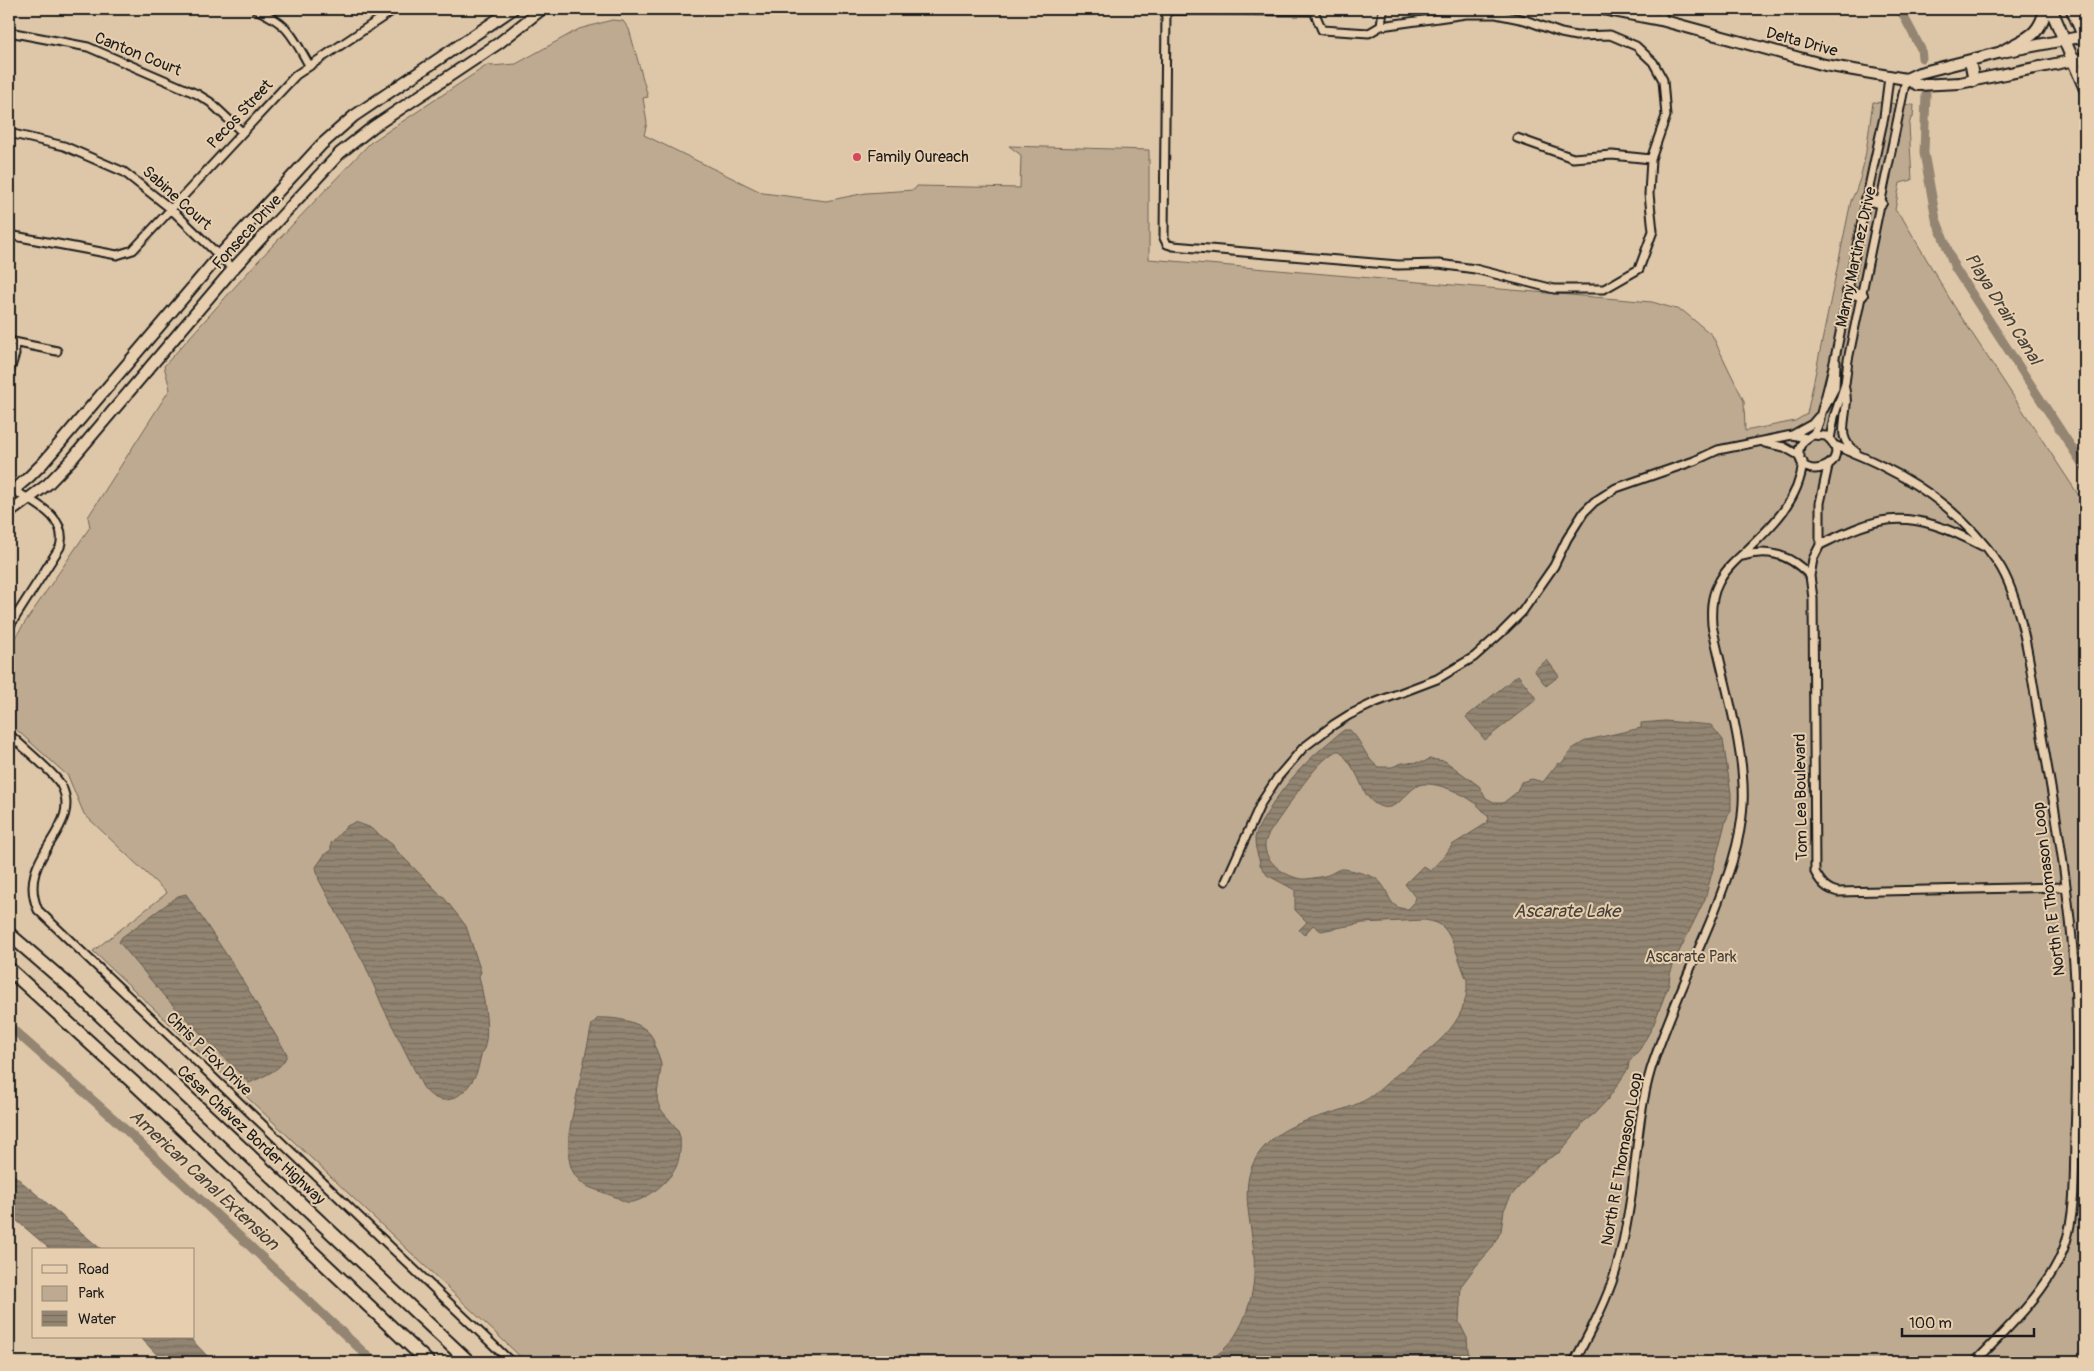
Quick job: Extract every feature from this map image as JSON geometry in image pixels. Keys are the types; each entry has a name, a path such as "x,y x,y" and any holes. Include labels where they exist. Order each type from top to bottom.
{"highway":[{"path":"9,923 66,983"},
{"name":"César Chávez Border Highway","path":"9,934 66,983 469,1362"},
{"path":"9,969 51,1006 428,1362"},
{"path":"9,977 51,1006"}],"main road":[{"name":"Fonseca Drive","path":"10,491 43,463 219,256 335,131 354,116 513,9"},
{"name":"Fonseca Drive","path":"9,513 48,484 72,459 233,270 340,153 358,137 499,43 542,9"},
{"name":"Delta Drive","path":"1603,9 1661,20 1825,65 1906,79 1918,85 1940,85 1974,81 2085,58"},
{"path":"2002,52 2036,32 2043,21 2046,9"},
{"path":"2052,9 2085,88"},
{"path":"2072,9 2085,37"},
{"name":"Delta Drive","path":"1906,79 1919,73 2002,52 2085,37"},
{"path":"1970,61 1974,81"},
{"path":"1866,200 1882,203"},
{"path":"1848,292 1862,295"}],"street":[{"path":"254,9 280,22 296,42 309,65"},
{"name":"Pecos Street","path":"9,236 121,254 133,250 278,92 309,65 395,9"},
{"path":"1381,26 1383,9"},
{"path":"1661,20 1663,9"},
{"path":"1166,10 1313,10 1322,30 1369,33 1381,26 1466,14 1496,14 1525,20 1561,33 1576,36 1610,35 1636,46 1653,62 1663,80 1666,116 1651,159 1649,194 1653,231 1639,269 1604,290 1554,289 1475,270 1439,264 1398,265 1166,244 1164,238 1166,10"},
{"name":"Canton Court","path":"9,32 74,44 110,55 198,94 210,102 242,132"},
{"name":"Manny Martinez Drive","path":"1809,436 1822,412 1836,356 1884,116 1890,77"},
{"name":"Manny Martinez Drive","path":"1832,442 1834,417 1845,384 1848,360 1882,203 1906,79"},
{"name":"Sabine Court","path":"9,133 64,146 124,172 171,209 233,270"},
{"path":"1517,138 1573,158 1612,155 1651,159"},
{"path":"9,374 15,354 11,342 58,351"},
{"path":"1845,384 1847,404 1842,430 1843,438 1853,450 1865,458"},
{"path":"1226,881 1261,803 1278,777 1303,748 1349,715 1374,703 1437,679 1474,657 1522,612 1554,566 1567,539 1584,512 1594,502 1616,488 1694,461 1718,450 1792,435 1812,424 1822,412"},
{"path":"1762,442 1784,448 1812,469 1823,469 1835,457 1832,442 1822,434 1809,436 1792,435"},
{"path":"1801,459 1800,446 1809,436"},
{"name":"North R E Thomason Loop","path":"1832,442 1903,476 1932,496 1967,525 1998,563 2007,580 2019,616 2049,775 2074,963 2076,1018 2074,1166 2067,1238 2061,1255 2048,1279 2006,1330 1975,1362"},
{"name":"North R E Thomason Loop","path":"1574,1362 1594,1325 1614,1274 1630,1205 1642,1116 1651,1070 1724,885 1739,837 1744,802 1742,772 1736,733 1712,626 1711,610 1718,583 1723,574 1774,523 1796,492 1801,459"},
{"name":"Tom Lea Boulevard","path":"1828,466 1820,504 1820,545 1813,559 1810,576 1813,616 1816,872 1820,881 1825,887 1838,892 2065,887"},
{"path":"9,627 62,541 59,525 54,516 10,491"},
{"path":"1820,545 1864,525 1895,519 1939,526 1958,533 1986,549"},
{"path":"1740,557 1752,553 1765,552 1778,555 1801,566 1810,576"},
{"name":"Chris P Fox Drive","path":"9,734 60,782 66,799 63,820 59,830 33,873 32,891 38,910 511,1362"}],"green space":[{"name":"Ascarate Park","path":"612,20 623,21 629,29 648,97 643,98 647,123 644,135 763,193 826,201 866,193 914,190 917,186 1020,188 1021,155 1009,146 1149,150 1149,259 1652,302 1683,311 1712,335 1744,401 1745,431 1795,421 1807,414 1851,201 1863,166 1873,102 1914,105 1913,118 1911,118 1909,125 1912,180 1900,183 1895,210 1903,219 1954,306 2085,505 2085,1362 526,1362 93,951 167,893 84,814 68,776 9,723 9,646 90,527 88,517 170,389 164,366 258,261 370,143 489,64 491,66 516,64 579,29"}],"water":[{"path":"1547,660 1559,676 1546,686 1534,670"},
{"path":"1518,675 1537,699 1485,740 1466,717"},
{"name":"Ascarate Lake","path":"1665,721 1711,725 1723,740 1731,793 1731,810 1726,820 1705,899 1676,958 1670,974 1669,984 1653,1026 1640,1049 1629,1062 1628,1069 1608,1099 1594,1114 1582,1123 1581,1127 1560,1152 1539,1164 1511,1196 1504,1210 1501,1231 1492,1248 1461,1286 1459,1322 1467,1338 1469,1362 1210,1362 1231,1342 1239,1330 1251,1297 1254,1257 1247,1190 1253,1164 1260,1152 1270,1141 1290,1127 1348,1108 1374,1094 1444,1036 1454,1024 1466,996 1467,980 1454,945 1443,927 1436,923 1424,920 1363,923 1321,931 1313,925 1304,935 1299,930 1307,922 1295,910 1295,890 1267,875 1259,863 1256,848 1255,839 1258,830 1282,790 1322,748 1344,730 1350,730 1370,759 1378,767 1392,767 1402,763 1424,762 1429,759 1445,761 1479,786 1486,798 1496,803 1503,803 1517,792 1521,782 1532,779 1543,782 1558,763 1561,764 1572,749 1587,740 1641,728 1641,723","holes":["1336,751 1340,751 1352,767 1367,796 1381,807 1394,805 1419,785 1433,784 1465,796 1489,818 1487,823 1452,845 1430,871 1423,866 1405,884 1415,897 1413,904 1408,909 1394,905 1382,884 1368,875 1342,869 1328,875 1300,879 1280,870 1266,853 1265,844 1267,837 1297,792 1319,765"]},
{"path":"355,822 369,827 393,845 445,899 466,926 481,972 479,976 487,1030 485,1047 474,1078 469,1086 457,1097 443,1100 436,1098 423,1087 382,1005 365,965 319,880 316,867 325,854 331,850 331,843 347,826"},
{"path":"186,894 232,963 287,1054 282,1064 277,1068 249,1083 165,997 119,942 122,937 178,896"},
{"path":"598,1018 628,1021 642,1027 652,1037 661,1065 657,1095 658,1103 676,1128 680,1137 679,1156 673,1173 655,1191 640,1200 632,1202 626,1202 582,1183 576,1177 569,1160 571,1122 592,1024"},
{"path":"9,1171 100,1248 49,1248 9,1214"},
{"path":"141,1338 190,1338 213,1362 164,1362"},
{"path":"1065,1356 1081,1361 1145,1356 1151,1357 1155,1362 1050,1362"}],"waterway":[{"name":"Playa Drain Canal","path":"1900,9 1921,49 1922,58"},
{"name":"Playa Drain Canal","path":"1926,94 1924,153 1936,219 1955,268 2085,468"},
{"name":"American Canal Extension","path":"9,1026 112,1117 374,1362"}],"place":[{"name":"Family Oureach","path":"857,157"}]}
